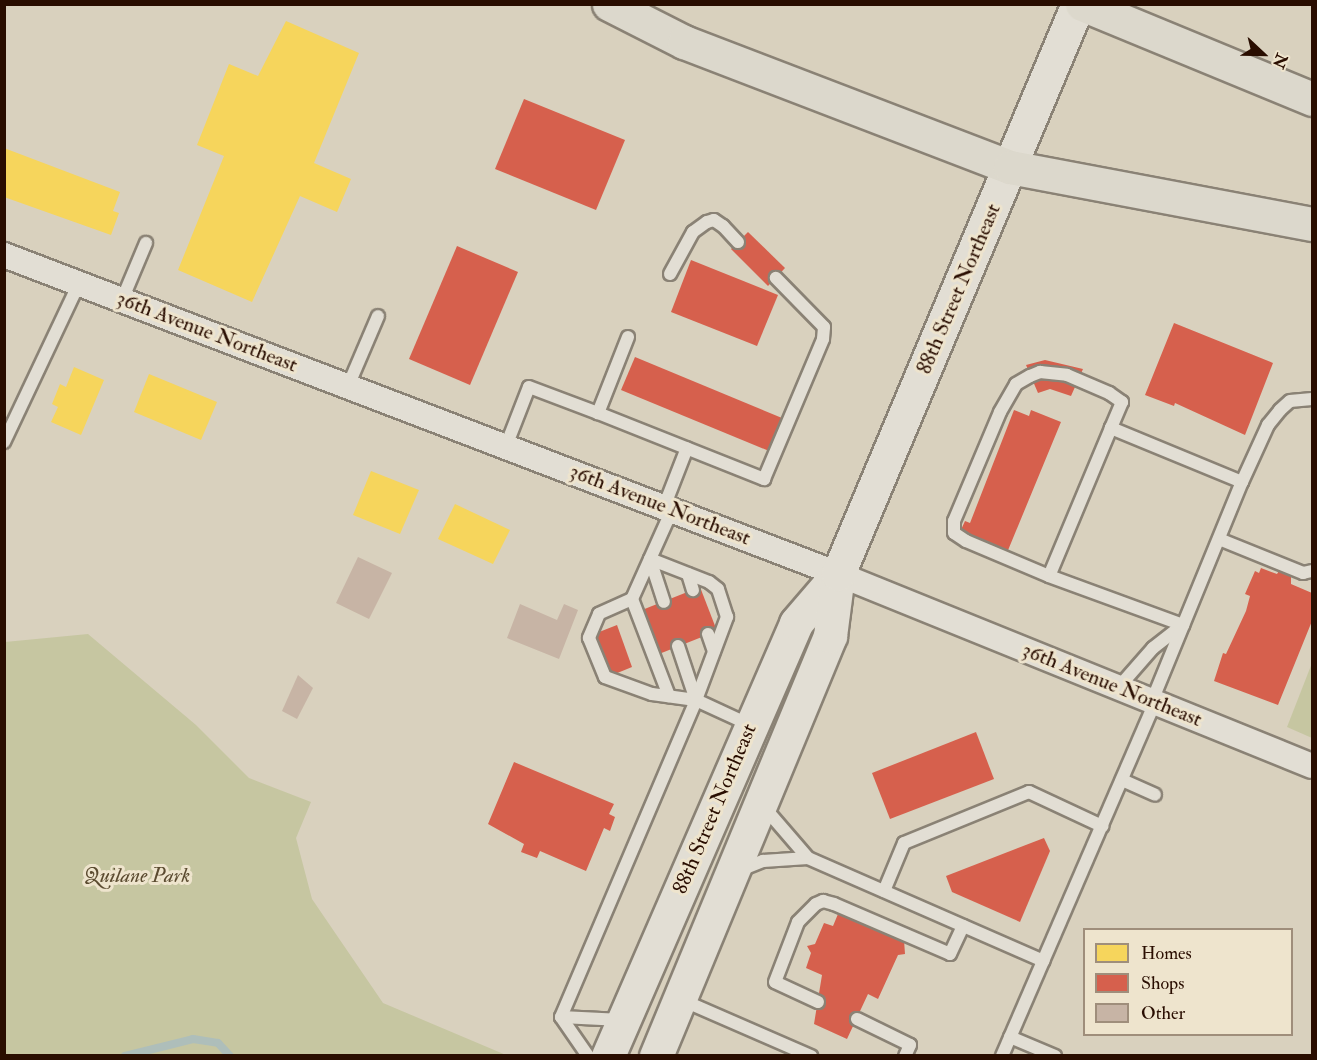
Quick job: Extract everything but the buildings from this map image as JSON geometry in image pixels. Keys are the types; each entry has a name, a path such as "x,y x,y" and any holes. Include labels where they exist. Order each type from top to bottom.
{"highway":[{"path":"609,4 684,42 1010,167 1312,224"},
{"path":"1080,4 1312,99"}],"main road":[{"name":"88th Street Northeast","path":"656,1056 682,1000 830,636 838,574 1080,4"},
{"name":"88th Street Northeast","path":"608,1056 796,623 838,574"},
{"path":"682,1000 664,984 706,872 701,845"},
{"path":"623,1020 635,1049 632,1056"}],"street":[{"name":"36th Avenue Northeast","path":"4,255 838,574 1312,766"}],"lane":[{"path":"670,274 693,232 707,222 714,220 738,242"},
{"path":"122,300 146,243"},
{"path":"506,446 529,387 764,479 823,339 824,327 776,278"},
{"path":"4,442 79,283"},
{"path":"348,386 378,316"},
{"path":"598,413 628,337"},
{"path":"1049,576 1122,402 1109,393 1067,375 1040,372 1017,384 1000,412 954,521 954,533 966,542 1049,576 1183,625"},
{"path":"1002,1056 1122,780 1183,625 1268,425 1290,401 1312,399"},
{"path":"1111,428 1242,482"},
{"path":"687,448 650,559 632,599 599,614 590,638 605,677 669,696 696,700 750,725"},
{"path":"1219,539 1303,573 1312,571"},
{"path":"561,1017 696,700 727,617 718,589 650,559"},
{"path":"650,559 664,602"},
{"path":"688,574 693,590"},
{"path":"632,599 669,696"},
{"path":"1118,688 1153,648 1183,625"},
{"path":"708,634 714,651"},
{"path":"678,646 696,700"},
{"path":"1122,780 1155,795"},
{"path":"884,891 904,843 1029,792 1102,826"},
{"path":"761,803 808,858 1044,961"},
{"path":"734,873 763,861 808,858"},
{"path":"818,1002 775,982 798,922 816,904 823,901 834,904 950,954 963,926"},
{"path":"682,1000 811,1056"},
{"path":"561,1017 623,1020"},
{"path":"561,1017 588,1056"},
{"path":"857,1018 910,1045 905,1056"},
{"path":"1011,1037 1055,1056"}],"green space":[{"name":"Quilane Park","path":"88,634 196,725 249,778 311,802 296,838 312,899 383,1003 506,1055 5,1055 5,642"},
{"path":"1312,663 1312,738 1287,727"}],"waterway":[{"path":"125,1056 193,1039 218,1043 230,1056"}]}
